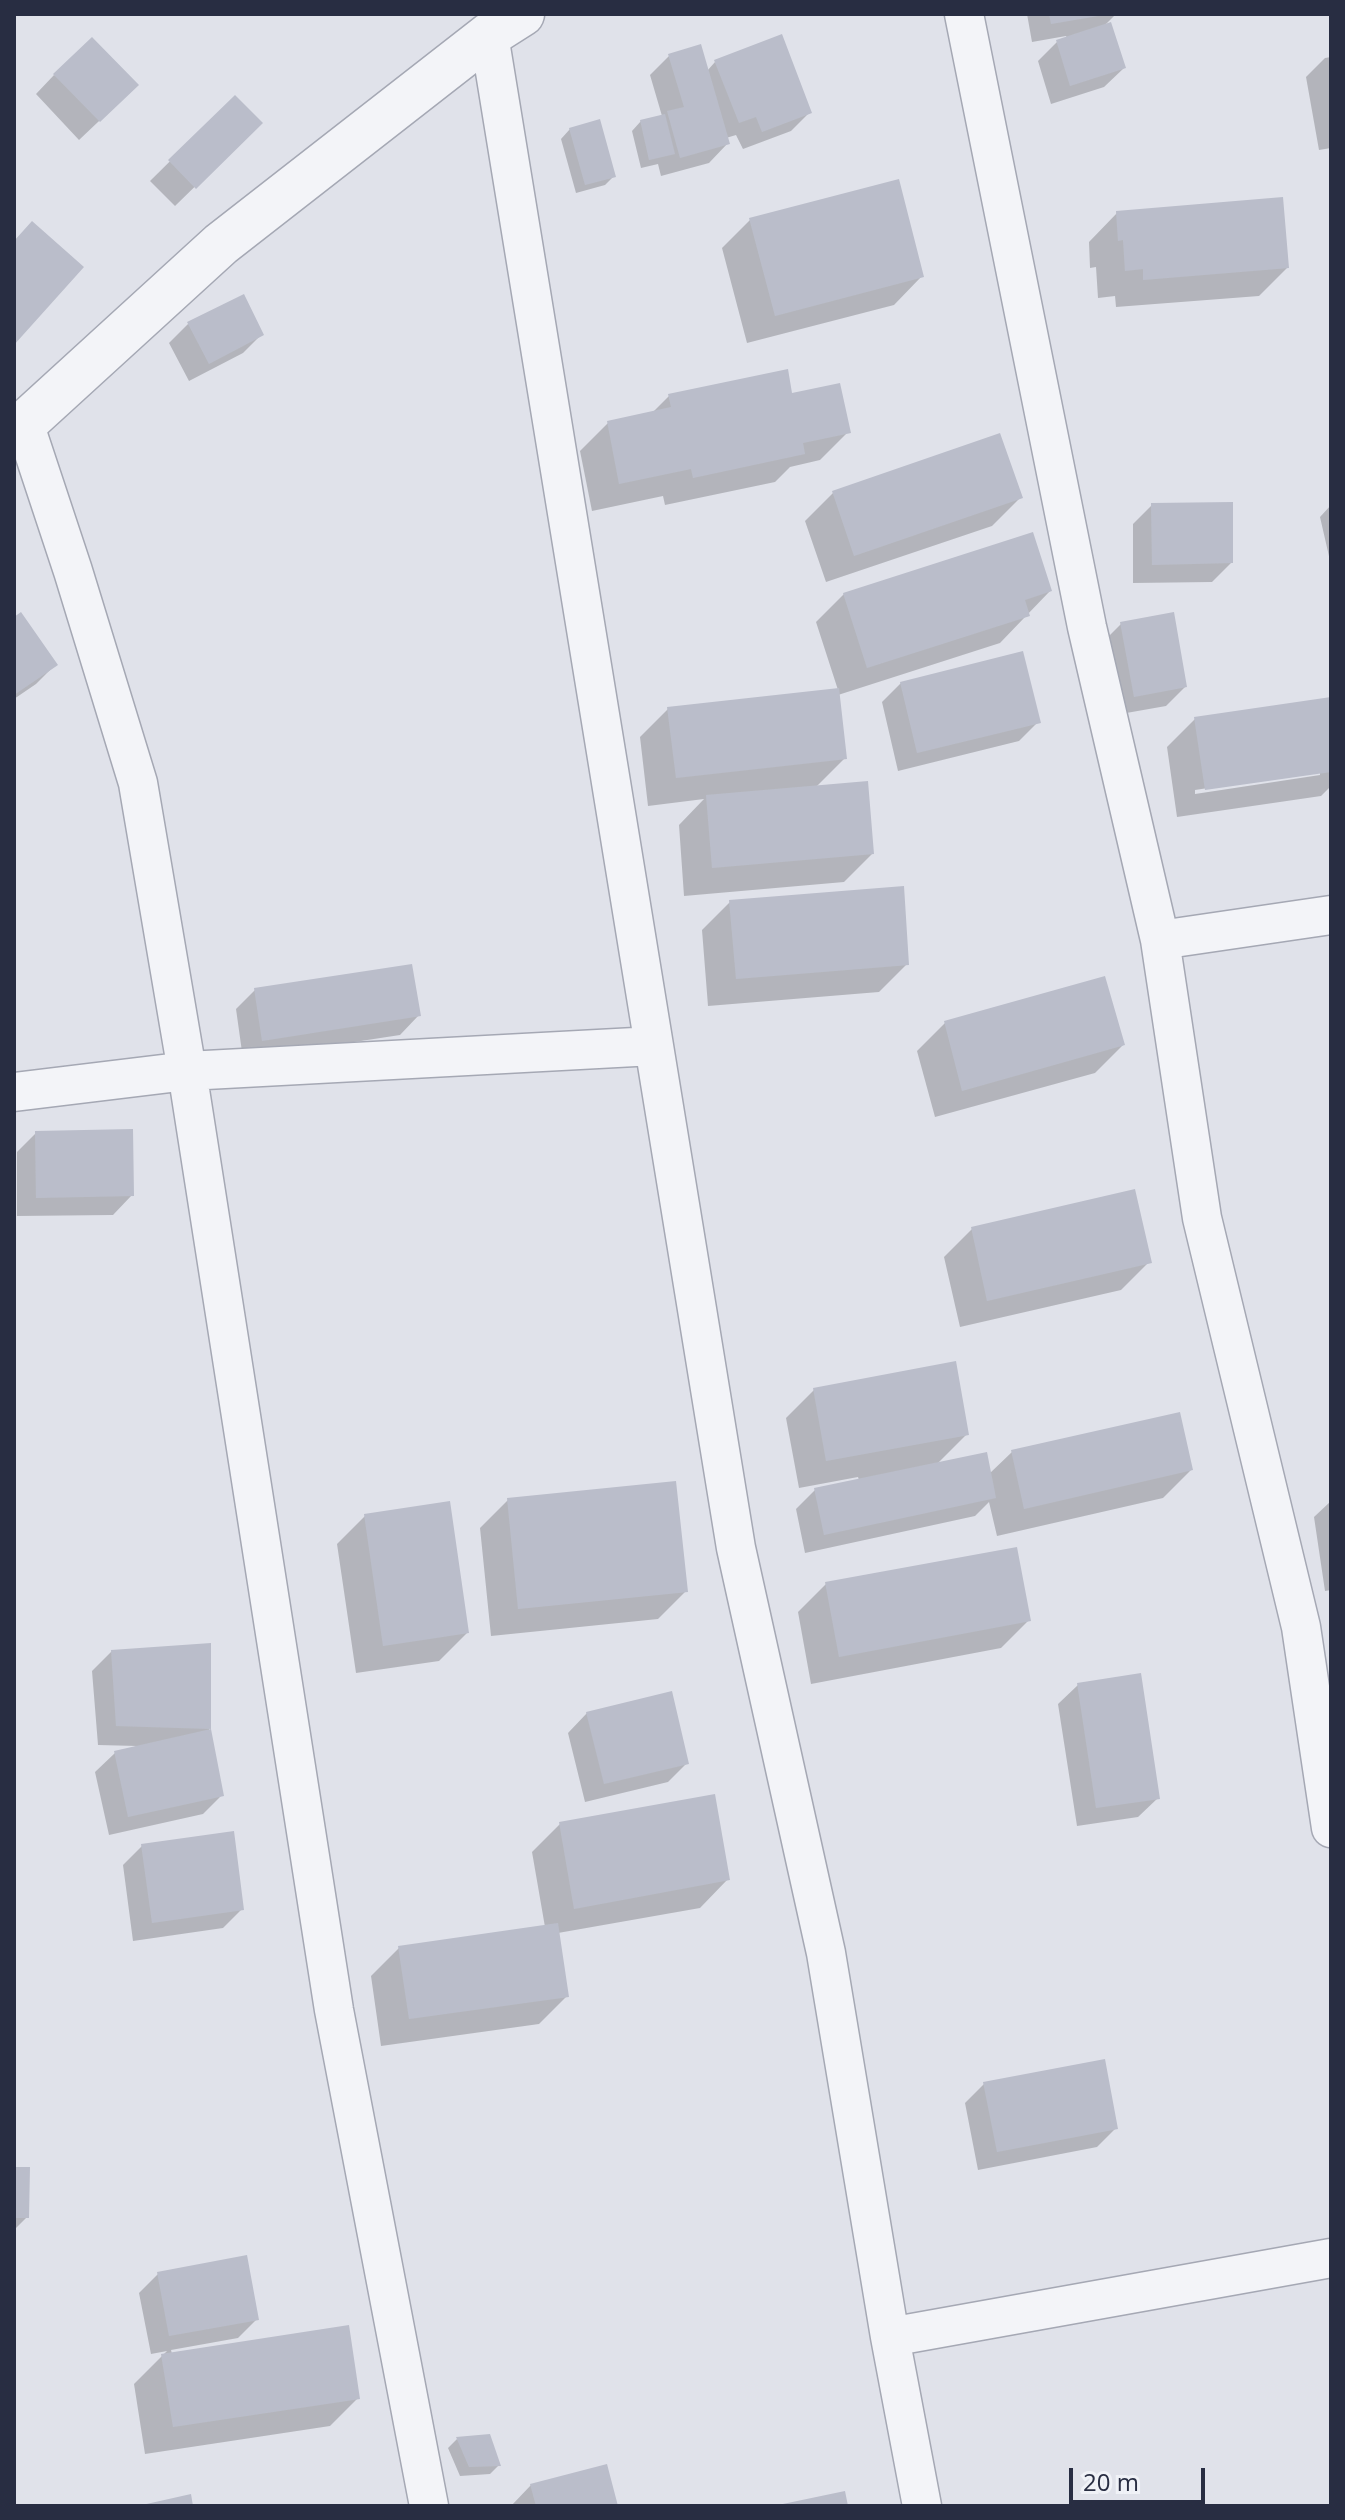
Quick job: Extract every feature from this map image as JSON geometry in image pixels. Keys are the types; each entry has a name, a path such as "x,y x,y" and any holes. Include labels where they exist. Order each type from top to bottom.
{"street":[{"path":"964,14 1087,627 1160,940 1202,1218 1301,1627 1331,1828"},
{"path":"429,2506 334,2010 187,1071 138,783 73,571 19,428 221,244 506,25 654,1046 736,1548 826,1953 890,2337 922,2506"},
{"path":"1160,940 1331,915"},
{"path":"14,1092 187,1071 654,1046"},
{"path":"890,2337 1331,2258"}],"building":[{"path":"1049,14 1098,14 1098,16 1051,24"},
{"path":"1111,22 1126,68 1070,86 1056,40"},
{"path":"782,34 812,113 762,132 756,117 739,123 714,60"},
{"path":"92,37 139,85 100,122 53,74"},
{"path":"701,44 730,144 680,158 667,111 684,107 668,54"},
{"path":"235,95 263,123 196,189 168,160"},
{"path":"665,114 675,154 649,160 640,120"},
{"path":"600,119 616,177 585,185 569,128"},
{"path":"899,179 924,277 775,316 749,218"},
{"path":"1283,197 1289,268 1143,280 1143,269 1125,271 1123,240 1118,241 1116,211"},
{"path":"32,221 84,267 14,345 14,241"},
{"path":"244,294 264,335 209,364 187,322"},
{"path":"788,369 792,393 840,383 851,433 803,443 805,454 693,478 691,469 619,484 607,421 671,407 668,394"},
{"path":"1000,433 1023,498 854,556 832,491"},
{"path":"1233,502 1233,563 1152,565 1151,503"},
{"path":"1033,532 1052,591 1025,600 1030,616 867,668 843,593"},
{"path":"21,612 58,665 14,695 14,617"},
{"path":"1174,612 1187,687 1134,697 1120,622"},
{"path":"1023,651 1041,723 917,753 900,682"},
{"path":"839,688 847,759 676,778 667,707"},
{"path":"1331,697 1331,772 1205,790 1194,717"},
{"path":"868,781 874,854 712,868 706,795"},
{"path":"904,886 909,965 736,979 729,900"},
{"path":"412,964 421,1016 262,1041 254,988"},
{"path":"1105,976 1125,1045 962,1091 944,1021"},
{"path":"133,1129 134,1196 36,1198 35,1131"},
{"path":"1135,1189 1152,1263 987,1301 971,1227"},
{"path":"956,1361 969,1435 826,1461 813,1388"},
{"path":"1180,1412 1193,1470 1024,1509 1011,1450"},
{"path":"987,1452 996,1498 824,1535 814,1488"},
{"path":"676,1481 688,1592 518,1609 507,1498"},
{"path":"450,1501 469,1633 383,1646 364,1514"},
{"path":"1017,1547 1031,1621 839,1657 825,1582"},
{"path":"211,1643 211,1729 116,1726 111,1650"},
{"path":"1141,1673 1160,1799 1096,1808 1077,1683"},
{"path":"672,1691 689,1764 604,1784 586,1712"},
{"path":"211,1729 224,1796 128,1817 114,1751"},
{"path":"715,1794 730,1880 574,1909 559,1822"},
{"path":"234,1831 244,1910 152,1923 141,1844"},
{"path":"558,1923 569,1997 409,2019 398,1946"},
{"path":"1105,2059 1118,2129 997,2152 983,2082"},
{"path":"14,2167 30,2167 29,2218 14,2218"},
{"path":"247,2255 259,2320 169,2336 157,2272"},
{"path":"349,2325 360,2399 173,2427 161,2354"},
{"path":"490,2434 501,2466 469,2467 456,2437"},
{"path":"607,2464 618,2506 536,2506 530,2484"},
{"path":"845,2491 848,2506 778,2506 778,2505"},
{"path":"191,2494 193,2506 142,2506 142,2505"}]}
